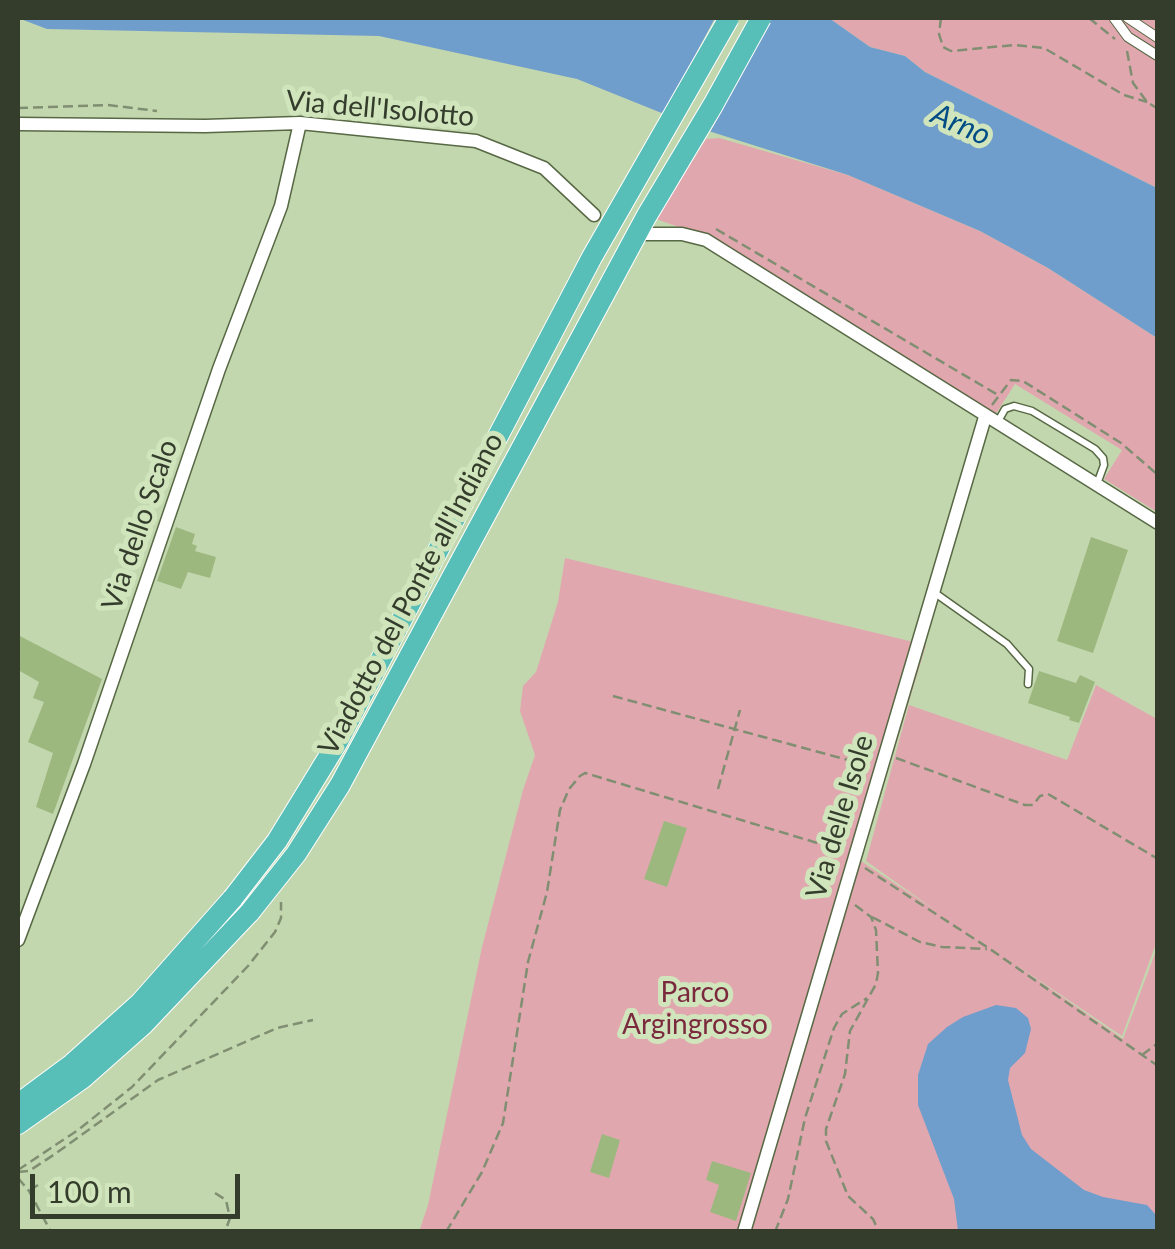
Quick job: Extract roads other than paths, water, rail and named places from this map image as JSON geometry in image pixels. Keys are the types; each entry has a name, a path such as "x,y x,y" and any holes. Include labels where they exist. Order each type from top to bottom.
{"highway":[{"name":"Viadotto del Ponte all'Indiano","path":"18,1104 72,1064 140,1003 233,898 277,841 337,742 592,257 729,18"},
{"name":"Viadotto del Ponte all'Indiano","path":"18,1124 83,1078 144,1024 250,912 296,854 340,785 637,233 761,18"}],"street":[{"path":"1114,18 1128,37 1158,56"},
{"path":"1128,18 1158,38"},
{"name":"Via dell'Isolotto","path":"18,124 300,123 476,141 544,168 594,215"},
{"name":"Via dello Scalo","path":"18,940 84,764 219,369 281,206 300,123"},
{"path":"641,234 682,234 706,240 1158,522"},
{"name":"Via delle Isole","path":"744,1232 934,592 991,421"}],"lane":[{"path":"991,421 1014,406 1032,411 1103,458 1096,485"},
{"path":"934,592 1007,644 1029,669 1028,684"}],"water":[{"name":"Arno","path":"18,18 829,18 870,47 905,56 925,72 1157,188 1157,338 1048,268 980,231 848,175 699,128 577,79 379,36 47,29"},
{"path":"996,1005 1016,1008 1028,1018 1031,1029 1025,1053 1010,1068 1008,1080 1022,1135 1031,1149 1084,1190 1147,1205 1156,1215 1155,1231 958,1231 954,1199 918,1105 918,1075 928,1044 963,1017"}],"park label":[{"name":"Parco Argingrosso","path":"695,1009"}]}
